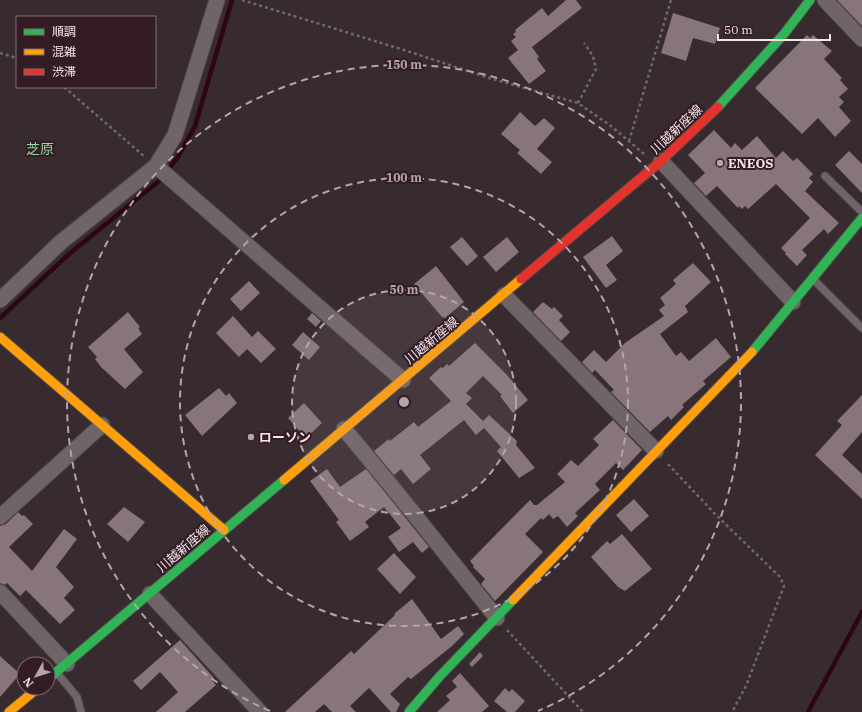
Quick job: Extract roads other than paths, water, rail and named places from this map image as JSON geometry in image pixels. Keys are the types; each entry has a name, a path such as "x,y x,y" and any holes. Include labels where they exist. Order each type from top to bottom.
{"main road":[{"name":"川越新座線","path":"56,673 504,295 658,163 724,102 779,40 810,0"},
{"path":"409,712 440,676 656,451 741,365 862,218"},
{"path":"0,337 224,530"},
{"path":"9,712 28,696"}],"street":[{"path":"0,300 61,242 156,166 175,135 217,0"},
{"path":"825,0 862,39"},
{"path":"658,163 793,302"},
{"path":"156,166 403,380"},
{"path":"504,295 656,451"},
{"path":"0,517 102,425"},
{"path":"344,429 395,489 426,531 497,618"},
{"path":"0,592 62,668"},
{"path":"150,594 260,712"}],"lane":[{"path":"825,176 862,212"},
{"path":"812,278 862,328"},
{"path":"62,668 77,697 82,712"}],"waterway":[{"path":"0,318 69,254 159,181 178,157 195,126 232,0"},
{"path":"808,712 862,612"}],"place":[{"name":"ENEOS","path":"720,163"},
{"name":"ローソン","path":"251,437"}],"district":[{"name":"芝原","path":"40,149"}]}
